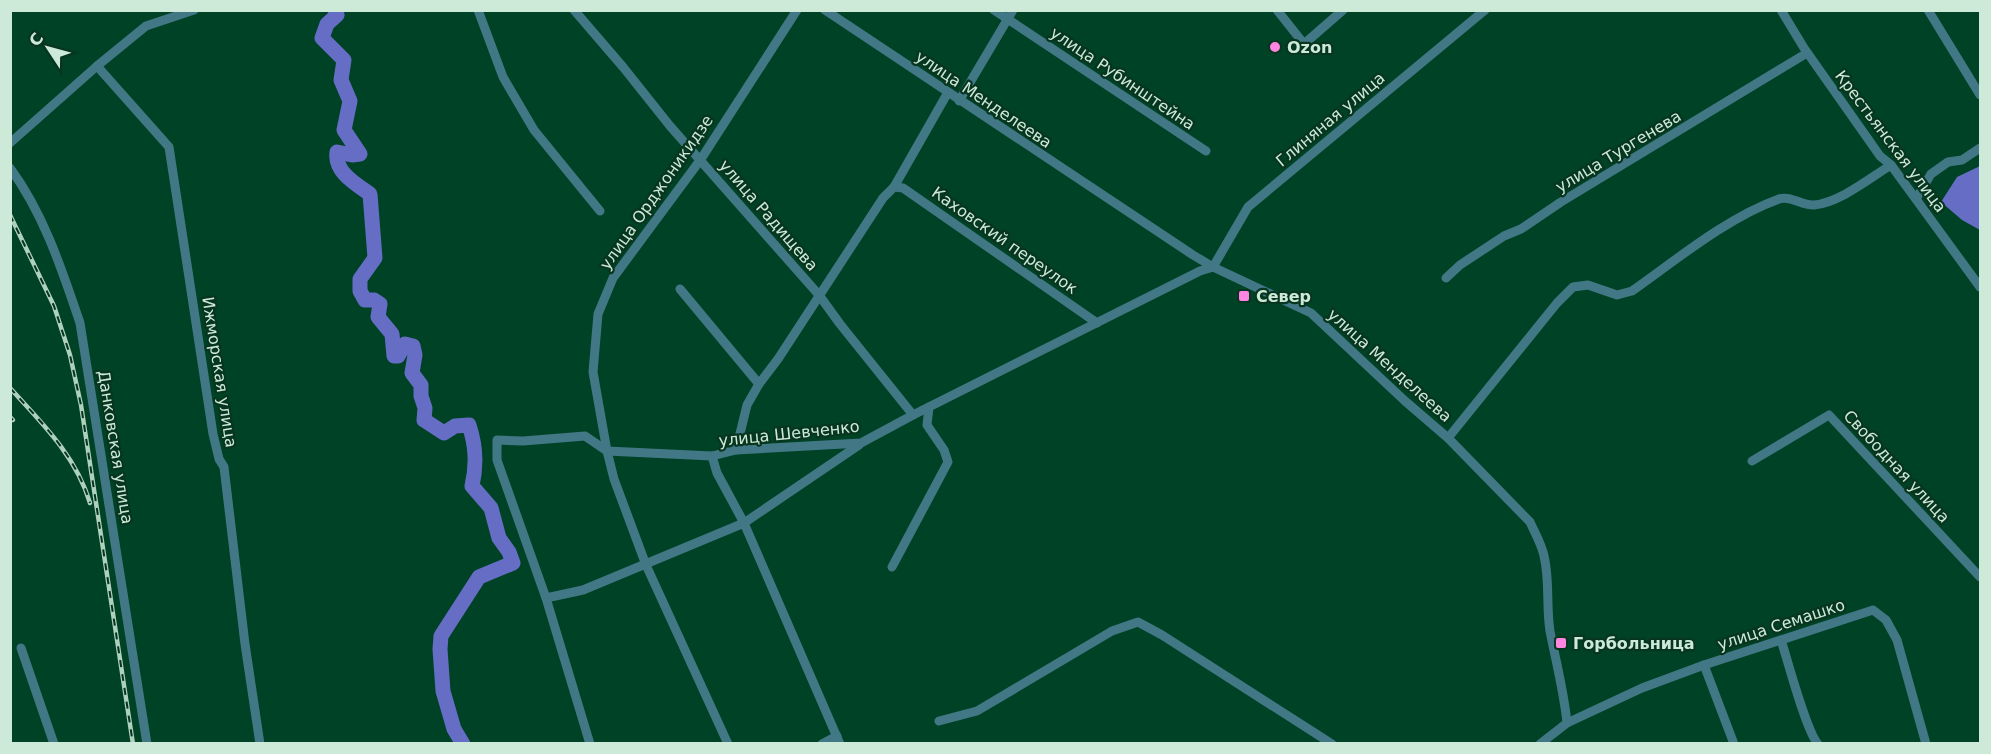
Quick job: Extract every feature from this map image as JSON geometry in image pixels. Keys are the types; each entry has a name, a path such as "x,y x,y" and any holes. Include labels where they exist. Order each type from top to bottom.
{"street":[{"path":"10,143 146,26 194,10"},
{"path":"478,10 502,77 523,112 534,130 600,211"},
{"name":"улица Радищева","path":"574,10 670,126 819,295 913,415"},
{"name":"улица Орджоникидзе","path":"728,744 646,565 614,478 593,372 598,314 613,278 701,159 797,10"},
{"name":"улица Менделеева","path":"825,10 959,101 1213,267 1311,313 1448,438 1530,522 1534,529 1544,556 1548,581 1550,629 1565,700 1567,723"},
{"name":"улица Рубинштейна","path":"994,10 1206,151"},
{"path":"959,101 1013,10"},
{"path":"1277,10 1304,44 1343,10"},
{"name":"Глиняная улица","path":"1213,267 1248,207 1485,10"},
{"name":"Крестьянская улица","path":"1781,10 1807,53 1880,156 1891,165 1980,287"},
{"path":"1928,10 1980,95"},
{"name":"улица Тургенева","path":"1446,278 1460,265 1504,236 1521,228 1807,53"},
{"name":"Ижморская улица","path":"97,66 169,147 213,434 219,459 224,467 245,644 260,744"},
{"path":"736,450 747,405 759,384 778,359 883,198 894,187 947,93"},
{"path":"1916,198 1931,174 1948,162 1962,160 1980,148"},
{"path":"1448,438 1557,303 1573,287 1588,285 1617,295 1632,291 1733,221 1782,198 1793,199 1806,205 1818,204 1841,196 1891,165"},
{"name":"Данковская улица","path":"10,168 43,224 80,323 147,744"},
{"name":"Каховский переулок","path":"894,187 903,188 1097,323"},
{"name":"улица Шевченко","path":"546,598 497,460 497,440 523,441 585,436 607,451 712,456 736,450 861,443 1200,271 1213,267"},
{"path":"680,289 759,384"},
{"path":"892,567 948,462 944,450 927,425 929,407"},
{"name":"Свободная улица","path":"1752,461 1829,415 1980,578"},
{"path":"590,744 546,598 583,590 744,523 861,443"},
{"path":"712,456 717,473 744,523 838,740 822,744"},
{"name":"улица Семашко","path":"1540,744 1567,723 1642,688 1704,665 1873,610 1886,620 1897,640 1926,744"},
{"path":"939,721 977,711 1112,631 1138,622 1332,744"},
{"path":"1781,640 1808,725 1818,744"},
{"path":"21,648 54,744"},
{"path":"1704,665 1734,744"}],"water":[{"path":"1980,166 1980,230 1962,220 1941,202 1957,177"}],"waterway":[{"path":"335,10 337,15 327,24 322,38 344,60 341,80 350,101 344,130 360,154 337,152 337,159 347,177 370,194 375,258 360,279 360,291 365,300 374,300 380,304 378,317 392,334 394,356 398,356 405,344 413,346 415,355 412,373 421,385 421,396 425,408 424,420 444,433 455,426 469,425 475,455 472,486 491,508 499,538 509,552 513,563 479,577 441,636 443,691 454,729 463,744"}],"railway":[{"path":"10,215 54,306 70,355 81,405 133,744"},
{"path":"10,388 46,427 67,455 84,486 90,503"},
{"path":"10,417 13,420"}],"place":[{"name":"Ozon","path":"1275,47"},
{"name":"Север","path":"1244,296"},
{"name":"Горбольница","path":"1561,643"}]}
